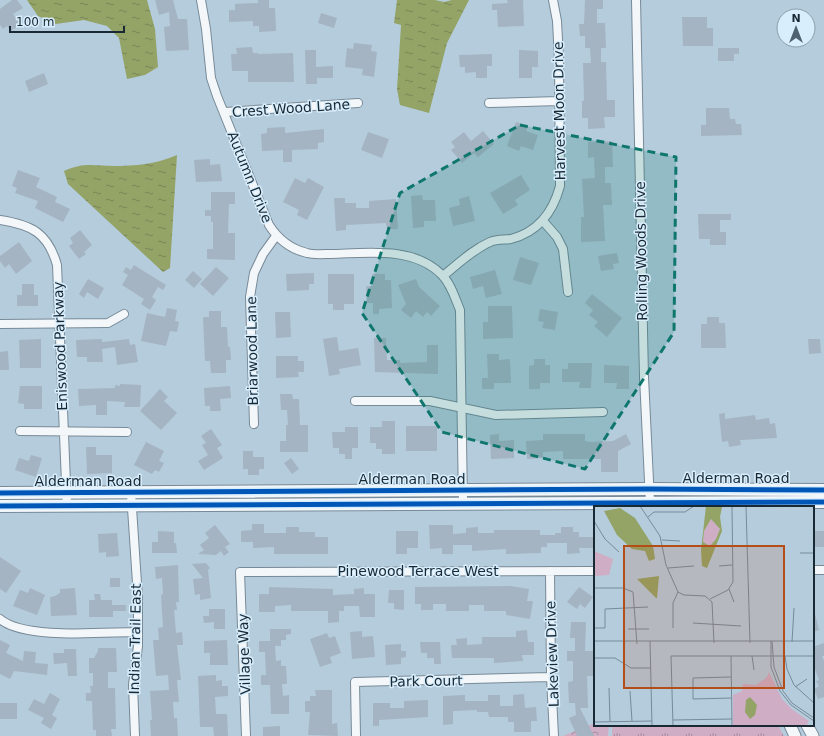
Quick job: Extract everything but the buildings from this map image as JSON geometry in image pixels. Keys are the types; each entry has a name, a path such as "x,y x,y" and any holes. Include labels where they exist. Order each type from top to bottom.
{"main road":[{"name":"Alderman Road","path":"0,493 649,489 761,491 824,490"},
{"name":"Alderman Road","path":"0,506 67,507 650,502 768,505 824,502"}],"street":[{"name":"Autumn Drive","path":"201,0 211,78 269,225 276,236 290,246 308,254 395,253 420,260 434,267 443,276 453,292 460,310 460,407 464,491 463,504"},
{"name":"Harvest Moon Drive","path":"443,276 480,247 492,241 510,239 525,234 538,227 556,199 560,186 559,101 557,21 553,0"},
{"name":"Rolling Woods Drive","path":"636,0 643,363 650,502"},
{"path":"489,103 559,101"},
{"name":"Crest Wood Lane","path":"225,112 358,103"},
{"name":"Eniswood Parkway","path":"0,220 18,223 35,230 45,238 53,252 57,265 67,507"},
{"path":"543,221 557,237 563,249 568,292"},
{"name":"Briarwood Lane","path":"254,424 250,297 254,273 263,254 276,236"},
{"path":"0,324 108,323 124,314"},
{"path":"355,401 430,401 496,415 603,412"},
{"path":"20,431 127,432"},
{"path":"752,505 761,491"},
{"path":"761,491 768,505"},
{"name":"Indian Trail East","path":"130,493 138,598 138,632 133,685 135,736"},
{"name":"Lakeview Drive","path":"550,571 551,677 554,736"},
{"name":"Pinewood Terrace West","path":"240,572 594,571"},
{"name":"Village Way","path":"240,572 246,736"},
{"path":"0,619 18,629 36,632 138,632"},
{"name":"Park Court","path":"356,736 355,682 551,677"},
{"path":"790,726 795,736"},
{"path":"808,726 813,736"}],"highlighted area":[{"path":"520,125 676,157 674,332 585,469 442,432 362,313 400,193"}],"green space":[{"path":"594,723 594,726 609,726 608,736 563,736"},
{"path":"612,726 779,726 784,736 612,736"}],"water":[{"path":"27,0 147,0 155,29 158,67 145,75 127,79 119,38 107,26 84,20 56,24 38,16"},
{"path":"397,0 435,0 444,2 452,0 469,0 447,43 429,113 400,105 397,89 401,25 394,23"},
{"path":"177,155 170,268 163,272 68,184 64,171 83,165 121,166 146,164 162,161"}],"cycle path":[{"path":"0,493 649,489 824,490"},
{"path":"0,506 824,502"}]}
